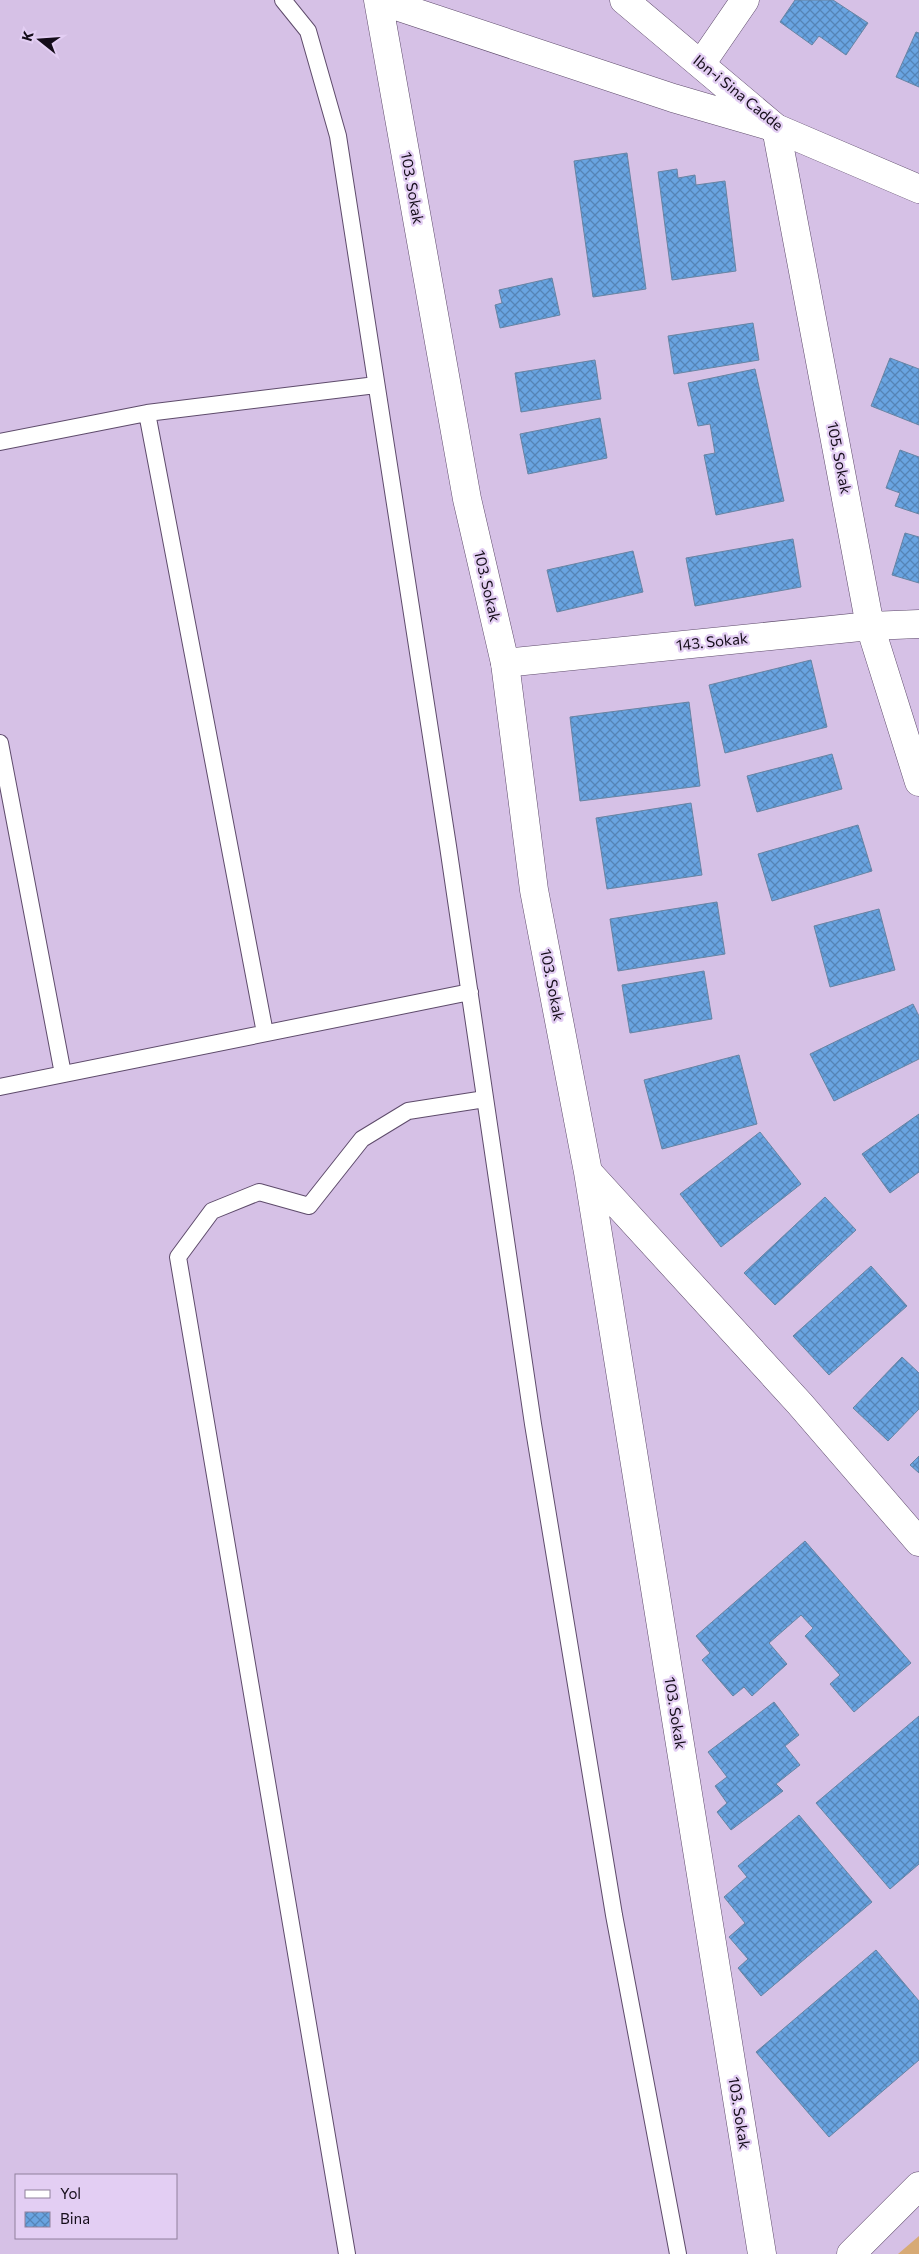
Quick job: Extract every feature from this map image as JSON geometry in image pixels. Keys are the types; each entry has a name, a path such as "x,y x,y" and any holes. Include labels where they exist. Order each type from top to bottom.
{"street":[{"path":"378,0 673,98 776,128"},
{"name":"103. Sokak","path":"378,0 467,499 505,664 534,890 588,1172 762,2254"},
{"name":"Ibn-i Sina Cadde","path":"624,0 776,128 919,189"},
{"path":"701,64 745,0"},
{"name":"105. Sokak","path":"776,128 870,626 919,782"},
{"name":"143. Sokak","path":"505,664 870,626 919,624"},
{"path":"588,1172 800,1404 919,1542"},
{"path":"851,2254 919,2186"}],"lane":[{"path":"283,0 308,31 338,136 470,992 533,1424 614,1915 678,2254"},
{"path":"0,442 147,413 376,385"},
{"path":"147,413 266,1033"},
{"path":"0,743 63,1074"},
{"path":"0,1087 470,992"},
{"path":"347,2254 178,1257 212,1211 260,1192 309,1206 362,1139 408,1111 485,1099"}],"shaded area":[{"path":"919,2236 919,2254 898,2254"}],"building":[{"path":"795,0 833,0 868,23 846,55 819,36 812,45 780,22"},
{"path":"916,32 919,33 919,87 896,77"},
{"path":"627,153 646,289 593,297 574,161"},
{"path":"677,169 678,178 695,175 696,185 725,181 736,271 672,280 658,172"},
{"path":"552,278 560,315 500,328 495,305 502,303 499,290"},
{"path":"753,323 759,360 674,374 668,336"},
{"path":"890,358 919,369 919,425 871,406"},
{"path":"595,360 601,399 521,412 515,373"},
{"path":"755,369 784,501 716,515 704,455 715,453 710,424 698,426 688,383"},
{"path":"600,418 607,458 528,474 520,434"},
{"path":"900,450 919,457 919,514 895,506 900,493 886,488"},
{"path":"905,533 919,537 919,583 892,575"},
{"path":"793,539 801,587 695,606 686,558"},
{"path":"633,551 643,592 557,612 547,570"},
{"path":"811,660 827,727 725,753 709,685"},
{"path":"689,702 700,786 580,801 570,717"},
{"path":"832,754 842,789 757,812 747,776"},
{"path":"691,803 702,875 607,889 596,818"},
{"path":"858,825 872,871 772,901 758,854"},
{"path":"717,902 725,954 618,971 610,919"},
{"path":"879,909 895,970 830,987 814,926"},
{"path":"704,971 712,1019 630,1033 622,985"},
{"path":"913,1004 919,1016 919,1059 834,1101 810,1054"},
{"path":"739,1055 757,1124 662,1149 644,1080"},
{"path":"919,1114 919,1172 890,1193 862,1154"},
{"path":"760,1132 801,1184 721,1247 680,1194"},
{"path":"825,1197 856,1230 775,1305 744,1273"},
{"path":"871,1266 907,1306 829,1375 793,1336"},
{"path":"902,1357 919,1373 919,1409 888,1441 853,1408"},
{"path":"919,1456 919,1473 910,1465"},
{"path":"805,1541 911,1663 854,1712 830,1684 840,1675 805,1636 813,1628 801,1615 769,1643 787,1664 752,1696 744,1687 733,1696 702,1660 710,1653 696,1636"},
{"path":"774,1702 799,1735 785,1746 800,1765 776,1784 783,1791 731,1830 717,1812 727,1803 715,1786 727,1777 708,1752"},
{"path":"919,1716 919,1864 890,1889 816,1803"},
{"path":"799,1815 872,1902 761,1996 738,1968 748,1959 729,1937 745,1923 724,1897 747,1877 738,1866"},
{"path":"876,1950 919,2001 919,2060 829,2137 756,2052"}]}
